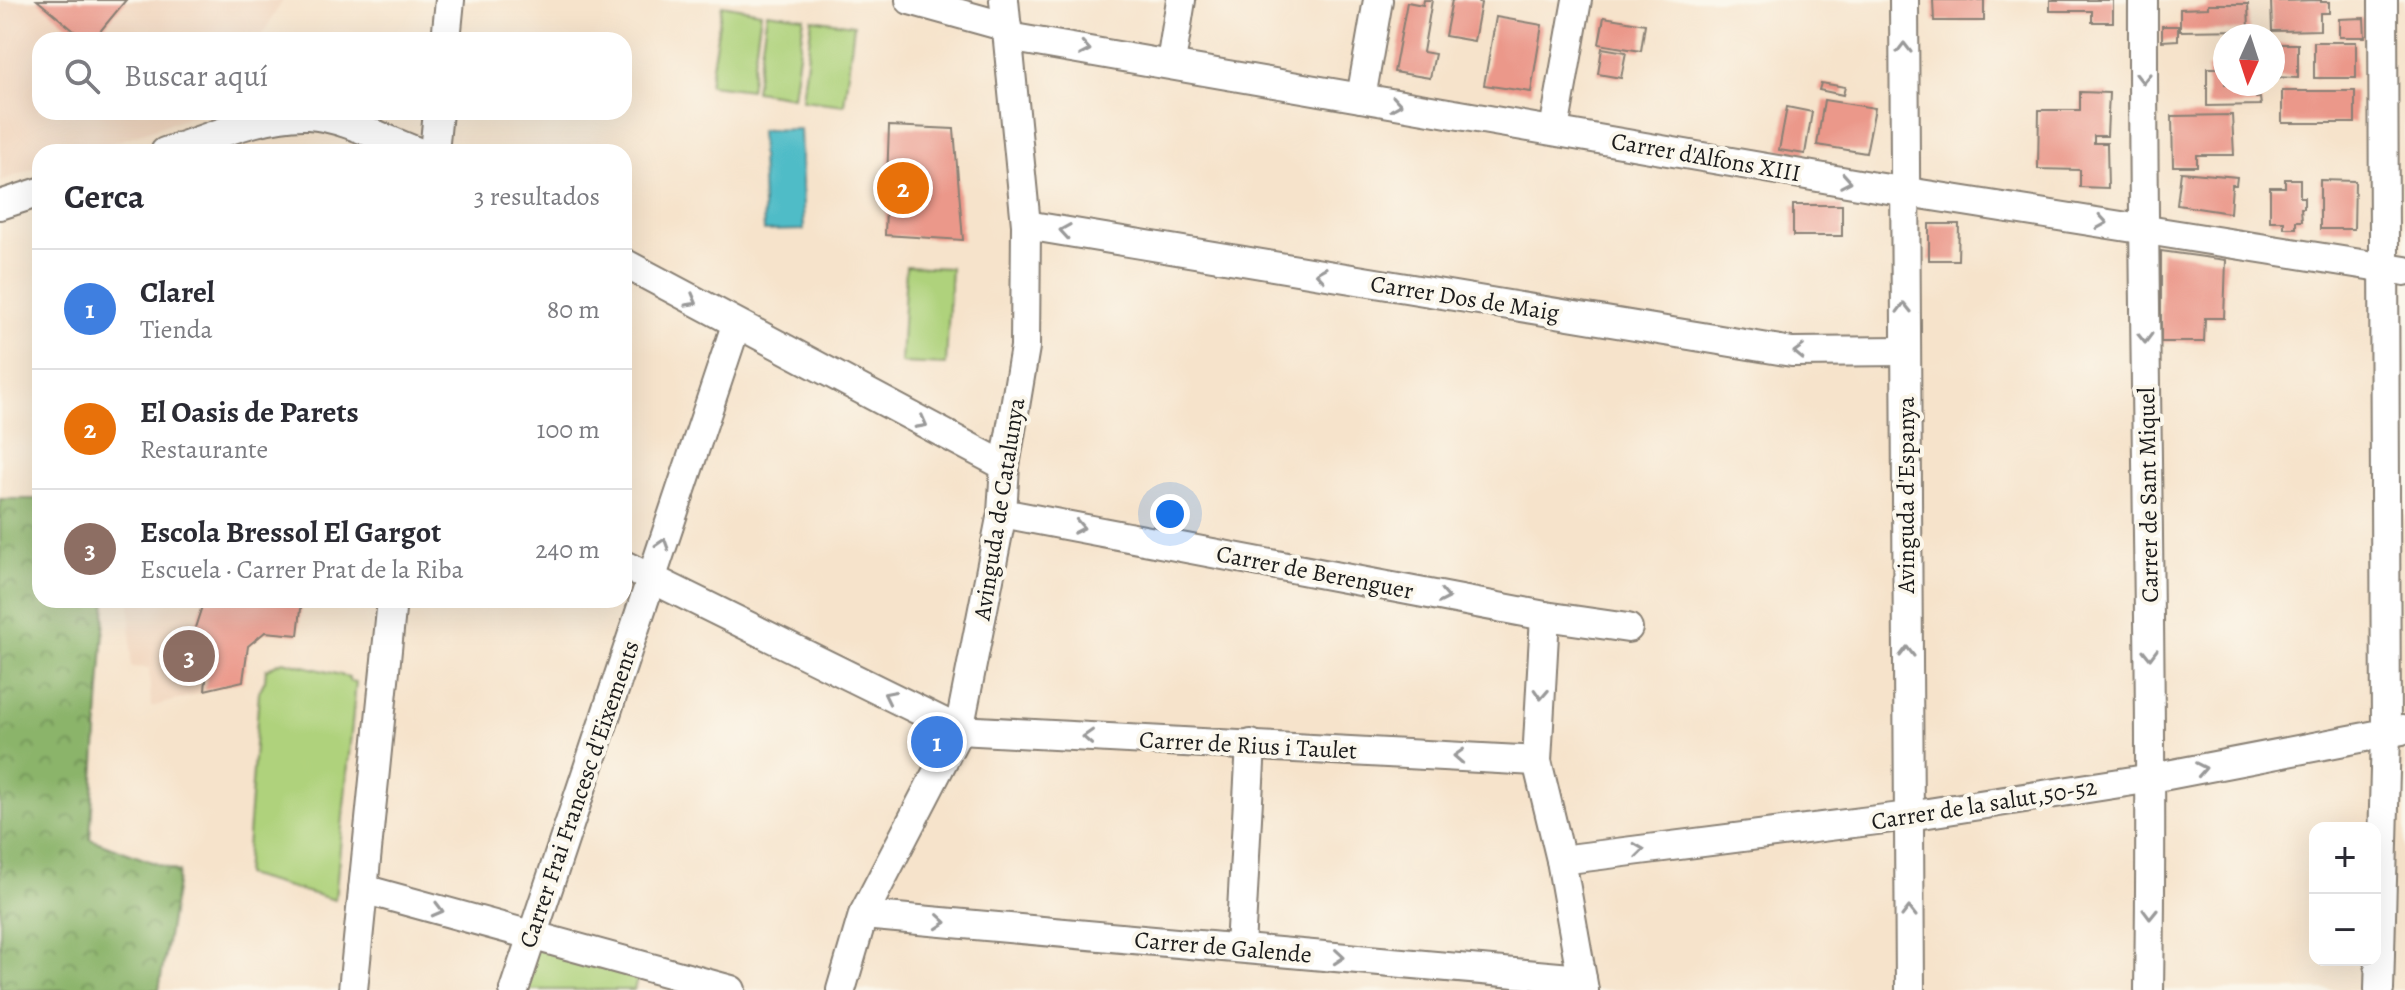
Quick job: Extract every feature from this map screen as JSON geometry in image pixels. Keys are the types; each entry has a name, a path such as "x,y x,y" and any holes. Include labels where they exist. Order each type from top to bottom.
{"street":[{"path":"447,32 450,0"},
{"name":"Carrer d'Alfons XIII","path":"910,0 1171,63 1361,98 2394,269"},
{"path":"1171,63 1181,0"},
{"path":"1361,98 1378,0"},
{"path":"1554,130 1577,0"},
{"name":"Avinguda d'Espanya","path":"1904,0 1910,990"},
{"name":"Carrer de Sant Miquel","path":"2143,0 2143,229 2152,778 2149,990"},
{"path":"2379,990 2395,731 2394,269 2383,0"},
{"name":"Avinguda de Catalunya","path":"841,990 863,915 959,730 1002,513 1005,466 1025,347 1026,225 1007,21"},
{"path":"190,144 266,120"},
{"path":"331,120 398,144"},
{"path":"435,144 437,120"},
{"path":"0,205 32,195"},
{"name":"Carrer Dos de Maig","path":"1026,225 1792,352 1905,351"},
{"path":"632,267 1005,466"},
{"name":"Carrer Frai Francesc d'Eixements","path":"514,990 736,325"},
{"name":"Carrer de Berenguer","path":"1002,513 1545,616 1628,628"},
{"path":"632,569 959,730"},
{"path":"353,990 391,608"},
{"path":"1545,616 1537,761 1561,860 1583,984"},
{"name":"Carrer de Rius i Taulet","path":"959,730 1537,761"},
{"name":"Carrer de la salut,50-52","path":"1561,860 1909,816 2152,778 2395,731"},
{"path":"1240,948 1251,744"},
{"path":"363,889 731,990"},
{"name":"Carrer de Galende","path":"863,915 1240,948 1583,984"}],"shaded area":[{"path":"0,0 283,0 264,32 32,32 32,120 180,120 110,144 32,144 32,170 0,181"},
{"path":"130,608 301,608 298,635 265,632 248,646 243,681 151,707 149,668 131,667"}],"green space":[{"path":"722,5 761,12 750,90 709,85"},
{"path":"767,12 804,17 793,97 755,91"},
{"path":"812,19 854,25 844,105 802,100"},
{"path":"906,266 951,268 946,365 901,363"},
{"path":"0,499 32,499 32,608 105,608 90,839 179,872 159,990 0,990"},
{"path":"283,661 349,677 349,681 356,682 335,900 245,875 259,692 266,669"},
{"path":"531,935 641,965 634,990 514,990"}],"water":[{"path":"800,129 804,230 764,231 760,130"}],"building":[{"path":"37,0 126,0 100,32 75,32"},
{"path":"1424,0 1432,0 1423,52 1435,54 1430,78 1394,72 1407,2 1423,5"},
{"path":"1452,0 1476,0 1481,3 1474,41 1445,36"},
{"path":"1933,0 1984,0 1984,21 1934,21"},
{"path":"2050,0 2113,0 2113,22 2092,22 2092,11 2050,11"},
{"path":"2321,0 2329,2 2329,13 2320,13 2320,30 2285,31 2285,24 2272,24 2271,1"},
{"path":"2208,4 2248,4 2249,24 2213,24 2213,31 2180,31 2180,9 2208,8"},
{"path":"1496,17 1542,25 1531,92 1484,85"},
{"path":"1604,17 1645,24 1641,51 1599,44"},
{"path":"2364,18 2365,37 2339,37 2339,19"},
{"path":"2162,26 2178,26 2178,40 2162,41"},
{"path":"2314,42 2356,42 2356,78 2314,78"},
{"path":"2285,44 2298,44 2298,78 2285,77"},
{"path":"1602,48 1626,52 1621,78 1598,74"},
{"path":"2207,68 2213,68 2213,96 2256,96 2260,98 2261,105 2207,106"},
{"path":"1821,83 1845,87 1843,95 1819,90"},
{"path":"2285,91 2355,91 2355,123 2282,123 2282,96 2285,96"},
{"path":"2080,92 2109,93 2107,136 2094,136 2094,143 2107,143 2108,188 2080,187 2080,170 2038,169 2039,110 2080,110"},
{"path":"1824,100 1875,108 1866,153 1817,145"},
{"path":"1787,107 1812,112 1805,154 1779,150"},
{"path":"2232,115 2234,155 2197,155 2197,166 2173,166 2172,116"},
{"path":"889,126 954,129 963,240 885,235"},
{"path":"2181,172 2237,177 2236,185 2232,185 2230,213 2177,205"},
{"path":"2285,179 2300,179 2300,197 2304,197 2304,208 2301,208 2302,221 2296,221 2296,228 2284,228 2284,221 2270,221 2270,187 2285,187"},
{"path":"2320,180 2355,181 2354,229 2320,229"},
{"path":"1793,205 1842,205 1842,236 1793,236"},
{"path":"1929,224 1959,224 1958,260 1929,260"},
{"path":"2161,251 2226,260 2224,318 2205,318 2204,342 2161,342"},
{"path":"201,608 301,608 298,635 265,632 248,646 243,681 205,690 207,670 182,668"}],"place":[{"name":"El Oasis de Parets","path":"903,188"},
{"name":"Escola Bressol El Gargot","path":"189,656"},
{"name":"Clarel","path":"937,742"}]}
